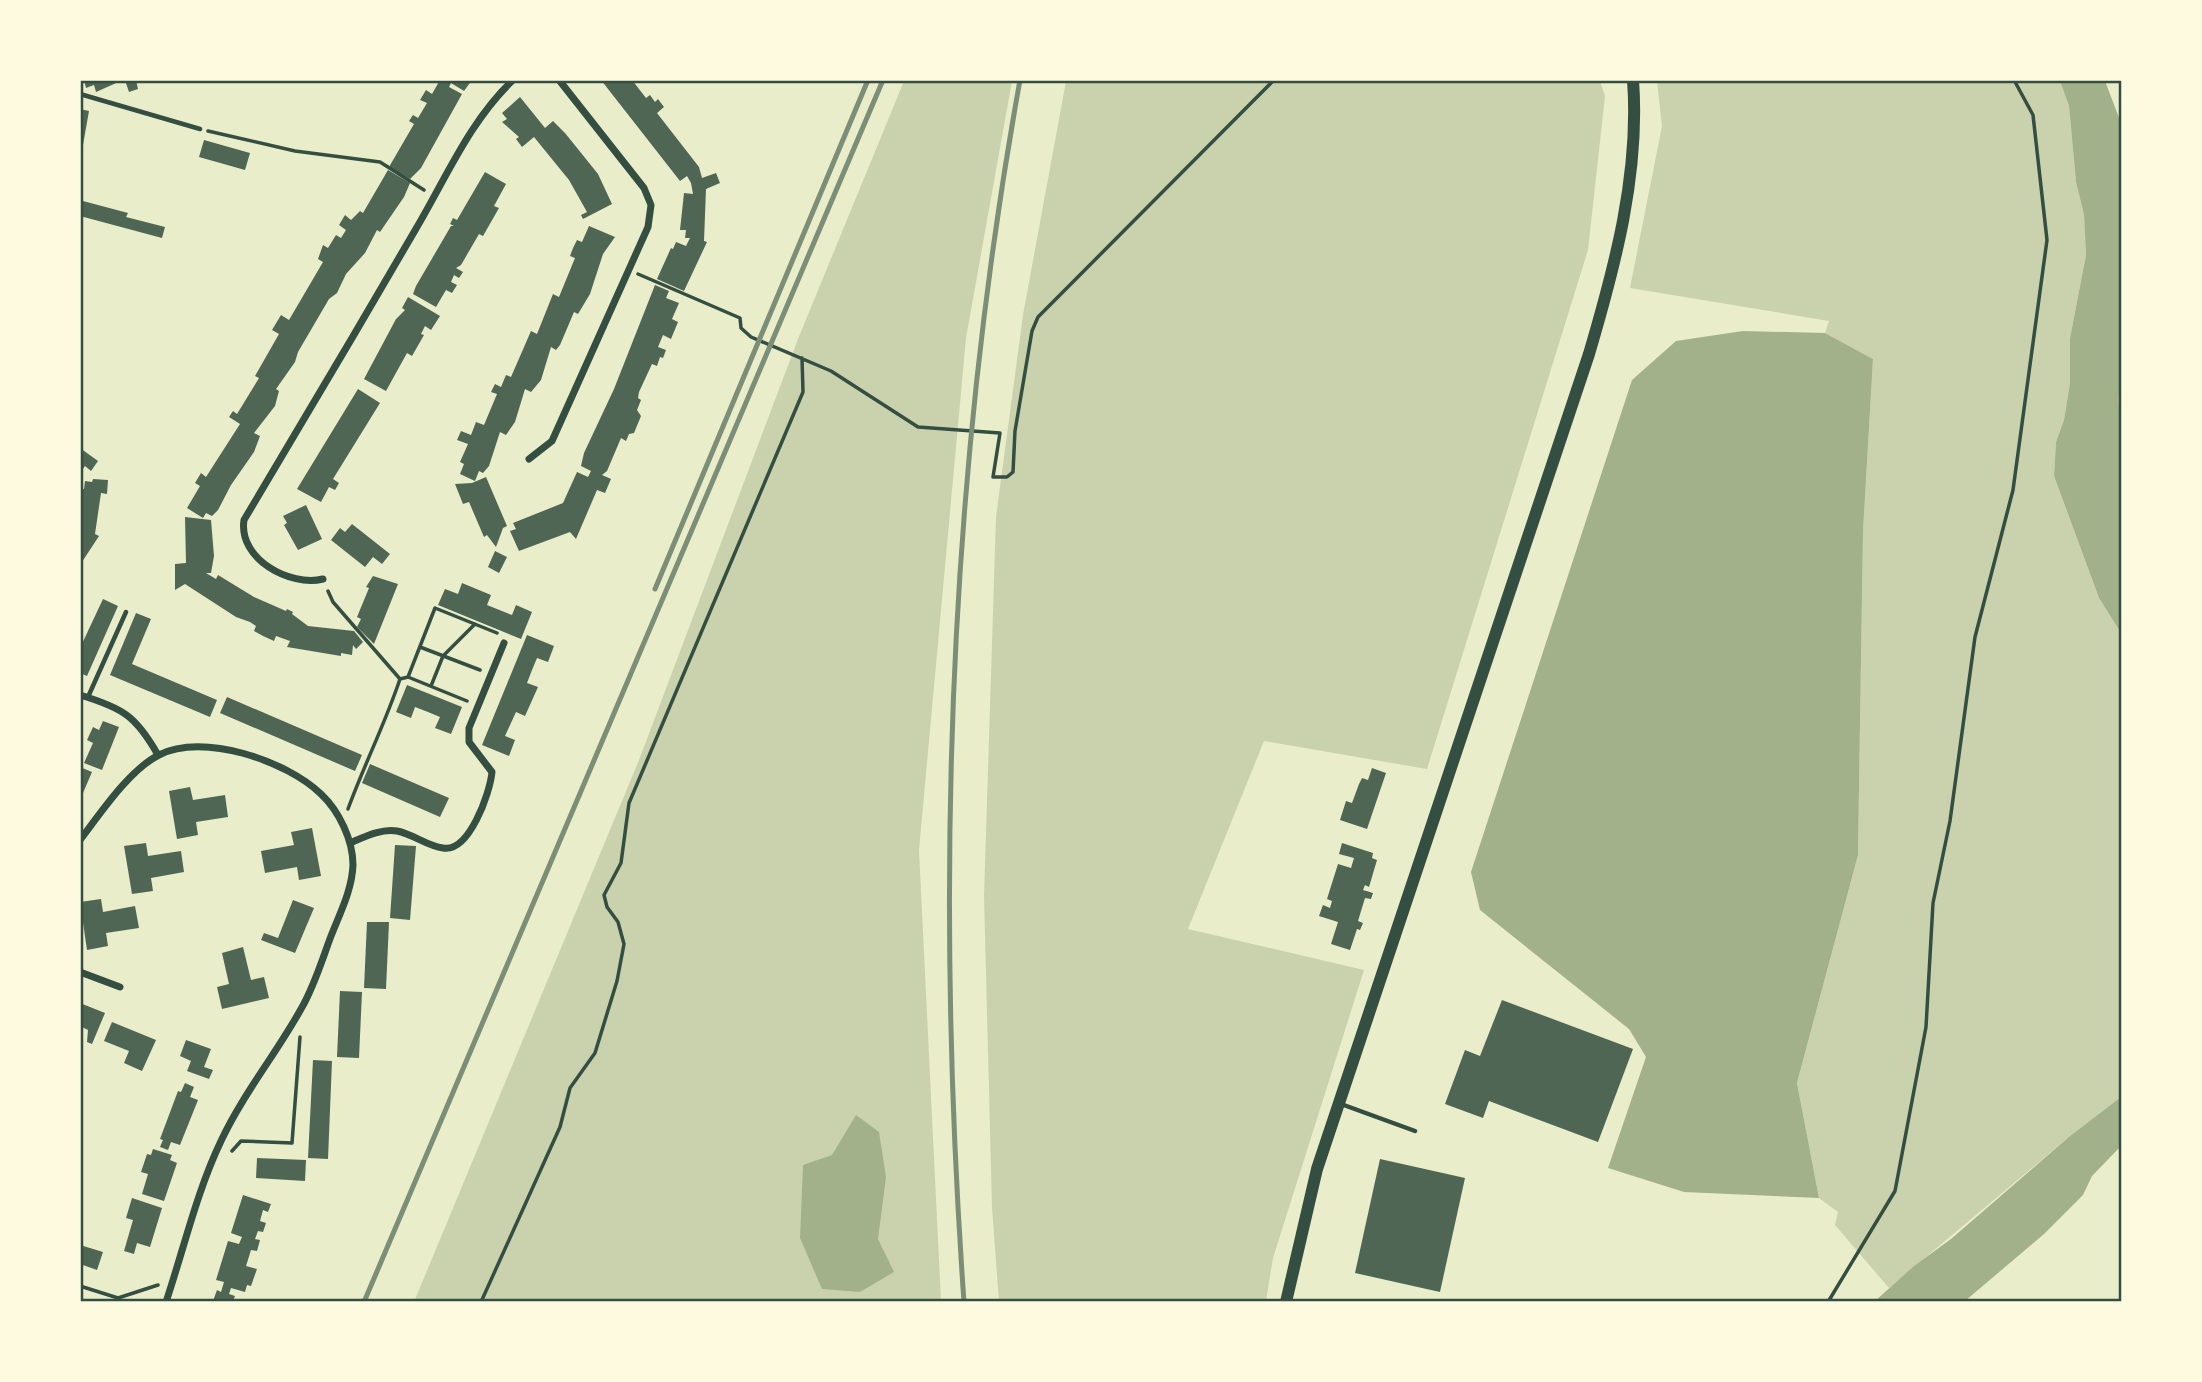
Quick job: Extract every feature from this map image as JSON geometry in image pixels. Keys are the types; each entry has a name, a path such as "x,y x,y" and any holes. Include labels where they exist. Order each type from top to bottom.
{"main road":[{"path":"1286,1301 1317,1169 1589,354 1612,275 1636,125 1633,80"}],"street":[{"path":"323,579 311,582 297,579 256,560 244,540 244,520 480,118 513,80"},
{"path":"529,459 552,441 630,271 648,228 651,205 649,197 559,80"},
{"path":"350,843 378,832 395,830 445,849 459,846 469,834 491,784 492,772 469,742 469,729 504,643"},
{"path":"84,696 125,714 141,726 158,755"},
{"path":"80,840 110,800 158,755 182,746 214,746 253,757 300,778 319,791 342,824 350,843 352,874 335,928 302,1008 237,1108 219,1143 166,1301"},
{"path":"80,972 120,987"}],"lane":[{"path":"80,94 200,129"},
{"path":"84,696 126,612"},
{"path":"1340,1104 1415,1131"}],"path":[{"path":"630,271 740,318 741,328 751,337 831,371 918,427 1000,433 993,477 1007,477 1013,472 1015,431 1032,331 1038,317 1274,80"},
{"path":"1828,1301 1895,1191 1926,1027 1933,903 1950,821 1975,636 2014,490 2048,240 2033,115 2014,80"},
{"path":"200,129 295,151 380,162 435,196"},
{"path":"481,1301 560,1127 570,1088 595,1053 617,981 624,944 618,922 607,907 604,895 621,863 629,803 803,392 802,358"},
{"path":"323,579 333,602 400,679"},
{"path":"408,677 435,608 506,637 504,643"},
{"path":"430,686 443,656 475,624"},
{"path":"420,647 491,675"},
{"path":"400,679 408,677 478,705"},
{"path":"342,824 371,746 386,721 400,679"},
{"path":"227,1157 241,1141 292,1143 300,1035"},
{"path":"80,1286 118,1298 158,1286 162,1273"}],"shaded area":[{"path":"904,81 1012,81 966,338 919,850 941,1301 414,1302 639,760 798,339"},
{"path":"1066,81 1600,81 1605,96 1588,250 1427,769 1264,741 1188,929 1364,970 1273,1258 1266,1301 999,1302 992,1207 984,896 996,517 1023,315"},
{"path":"1657,81 2060,81 2069,106 2076,182 2084,215 2086,255 2070,338 2070,383 2064,420 2056,442 2054,476 2099,598 2121,633 2121,1097 2070,1136 1889,1288 1835,1225 1838,1212 1819,1198 1797,1083 1858,855 1863,532 1873,359 1825,333 1829,321 1630,288 1662,126"},
{"path":"2060,81 2105,81 2121,123 2121,633 2099,598 2054,476 2056,442 2064,420 2070,383 2070,338 2086,255 2084,215 2076,182 2069,106"},
{"path":"1743,331 1825,333 1873,359 1863,532 1858,855 1797,1083 1819,1198 1684,1192 1608,1168 1646,1057 1629,1029 1480,910 1471,872 1632,380 1676,341"},
{"path":"2121,1097 2121,1146 2092,1176 2083,1195 2044,1234 1965,1301 1875,1301 2070,1136"},
{"path":"856,1115 879,1132 886,1177 878,1239 894,1272 860,1292 822,1289 800,1238 803,1165 832,1155"}],"building":[{"path":"84,80 123,80 96,92 94,85 86,88"},
{"path":"125,80 136,80 138,89 129,92"},
{"path":"440,80 472,80 464,91 451,83 449,87 462,94 421,168 410,179 389,167 414,124 409,121 413,115 418,118 427,103 420,100 426,90 432,94"},
{"path":"601,80 632,80 646,98 650,95 655,102 658,99 664,107 657,113 699,167 702,178 716,173 720,183 706,189 704,241 707,242 684,291 657,279 671,248 673,249 676,242 686,246 690,238 685,238 686,230 680,230 684,193 693,194 691,183 687,176 680,181"},
{"path":"520,97 545,128 553,121 565,133 598,174 612,204 583,219 581,215 587,212 569,180 534,137 522,147 516,139 519,137 502,122 507,119 502,113"},
{"path":"80,109 89,111 83,145 80,145"},
{"path":"204,140 250,153 245,170 199,157"},
{"path":"388,170 410,183 404,197 380,232 377,230 365,253 346,274 337,293 329,299 298,352 295,362 276,389 279,391 275,406 254,433 260,436 254,452 231,485 218,510 212,516 206,513 203,518 187,508 200,486 195,483 201,473 206,477 240,424 229,417 233,411 237,414 259,378 255,376 279,334 272,330 281,315 289,320 323,262 318,259 323,245 328,248 336,235 341,238 346,230 339,225 345,215 351,220 360,211 363,213"},
{"path":"485,172 506,184 494,206 499,208 483,236 479,234 461,265 456,268 463,272 459,278 454,275 451,282 457,285 452,293 446,290 436,307 413,294 451,226 454,226 450,224 453,218 457,220"},
{"path":"83,201 128,213 126,217 165,227 162,238 80,216"},
{"path":"589,226 615,237 603,254 590,294 578,314 574,312 560,345 556,350 551,347 541,380 531,392 525,389 515,422 506,435 500,432 489,466 483,473 479,471 475,481 460,474 464,464 460,462 468,444 457,440 461,431 471,435 476,422 484,425 497,394 491,392 495,384 501,387 506,375 511,377 531,331 537,334 553,294 559,297 575,258 570,256 573,248 577,240 582,242"},
{"path":"655,285 669,291 666,298 679,303 672,319 678,322 671,339 663,335 658,347 666,350 663,358 660,357 657,366 652,364 639,392 638,398 641,400 637,410 641,416 634,433 629,434 626,441 621,438 607,471 602,475 611,479 605,493 597,490 576,539 570,532 519,551 510,531 516,529 513,523 563,503 577,472 588,477 591,471 581,466 584,453 614,389"},
{"path":"408,297 440,316 431,330 425,326 421,334 424,335 412,356 407,353 386,391 364,379 396,319 405,310 402,308"},
{"path":"358,389 380,403 333,479 339,483 335,490 329,487 321,502 297,489"},
{"path":"80,448 98,461 91,471 85,466 80,473"},
{"path":"486,477 507,526 503,528 496,547 487,535 484,537 469,502 463,504 455,484 472,483"},
{"path":"93,479 108,480 107,494 101,493 95,534 99,536 80,565 80,489 84,489 85,481 92,482"},
{"path":"306,505 322,539 298,550 284,525 287,523 283,516"},
{"path":"185,517 211,520 214,556 211,573 206,573 216,579 218,575 254,597 293,612 292,614 308,626 354,631 363,642 356,649 353,645 352,655 341,653 341,656 287,647 290,641 276,636 274,641 263,636 254,631 256,626 250,622 236,617 185,584 175,590 175,564 186,563"},
{"path":"352,524 390,554 382,564 373,557 365,567 331,540 340,528 345,532"},
{"path":"495,551 507,557 499,573 488,567"},
{"path":"373,576 398,584 374,644 357,627 361,619 357,617 369,588 366,587"},
{"path":"462,583 491,595 487,605 512,615 516,605 532,612 521,639 438,605 445,589 458,594"},
{"path":"103,599 118,606 87,676 80,673 80,648"},
{"path":"136,613 151,619 132,664 217,700 210,717 110,675"},
{"path":"527,635 554,646 548,662 537,658 527,683 538,687 525,716 516,712 505,736 515,740 509,756 482,745"},
{"path":"407,685 462,707 451,734 435,728 440,717 428,712 415,707 411,718 396,712"},
{"path":"227,697 362,755 355,771 220,713"},
{"path":"103,721 119,727 102,770 84,763 93,743 87,740 93,727 99,730"},
{"path":"370,764 449,798 440,817 362,783"},
{"path":"80,767 92,772 80,800"},
{"path":"1372,768 1386,773 1367,829 1340,820 1346,801 1352,803 1362,778 1368,780"},
{"path":"190,787 193,800 225,795 228,817 196,822 198,835 177,839 169,791"},
{"path":"312,828 321,876 299,880 297,867 265,873 261,851 294,845 291,832"},
{"path":"146,843 148,856 181,851 184,872 151,878 153,891 132,894 124,846"},
{"path":"1342,843 1373,853 1372,858 1377,860 1369,887 1365,885 1363,890 1373,893 1371,899 1365,898 1358,921 1363,923 1360,930 1357,929 1350,950 1331,944 1338,922 1319,916 1323,905 1330,908 1332,901 1327,899 1338,864 1351,868 1354,858 1339,854"},
{"path":"395,845 416,846 410,920 390,918"},
{"path":"101,899 103,912 135,906 139,928 106,933 108,946 87,950 80,902"},
{"path":"293,900 314,908 295,953 261,940 264,933 278,938"},
{"path":"367,922 389,922 386,989 364,988"},
{"path":"243,947 251,980 264,977 269,998 222,1009 217,987 229,984 222,953"},
{"path":"340,991 362,992 359,1058 337,1057"},
{"path":"1502,1000 1633,1049 1598,1142 1489,1101 1483,1118 1445,1104 1465,1050 1480,1056"},
{"path":"80,1003 105,1013 92,1044 87,1042 88,1030 80,1026"},
{"path":"112,1022 156,1040 142,1071 124,1063 129,1051 104,1041"},
{"path":"186,1040 211,1049 204,1067 213,1070 209,1079 187,1071 191,1061 180,1056"},
{"path":"313,1060 332,1061 328,1159 308,1158"},
{"path":"185,1083 194,1087 190,1097 198,1100 180,1145 171,1142 168,1150 160,1147 163,1140 160,1139 178,1091 181,1092"},
{"path":"153,1149 172,1155 170,1160 177,1163 164,1201 142,1194 148,1174 141,1172 147,1154 151,1155"},
{"path":"257,1158 306,1160 305,1181 256,1178"},
{"path":"1380,1159 1465,1178 1440,1292 1355,1273"},
{"path":"243,1195 271,1204 268,1212 263,1210 260,1221 266,1223 263,1232 258,1231 255,1239 260,1240 257,1251 251,1250 246,1266 257,1269 251,1286 247,1285 245,1292 231,1288 229,1294 235,1296 233,1301 213,1301 217,1290 221,1292 224,1282 216,1280 228,1241 239,1244 242,1237 231,1233"},
{"path":"132,1198 162,1208 150,1247 137,1243 134,1254 124,1251 133,1220 126,1218"},
{"path":"80,1245 103,1252 97,1270 80,1264"}],"railway":[{"path":"655,589 868,80"},
{"path":"364,1302 883,80"},
{"path":"964,1302 950,996 954,689 976,384 995,231 1020,80"}]}
